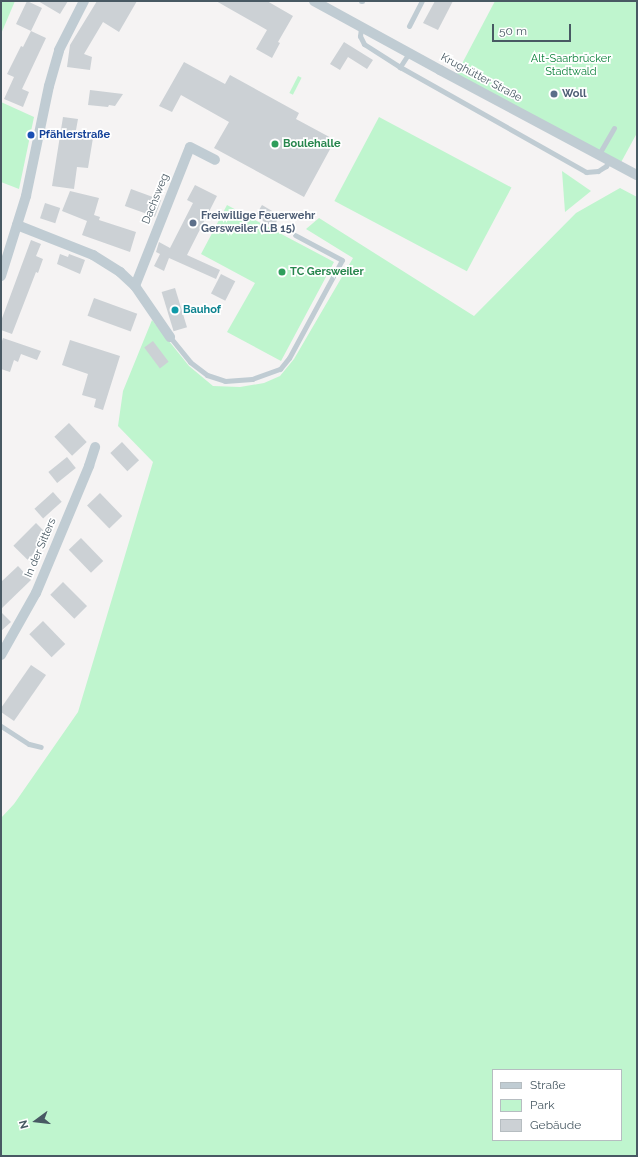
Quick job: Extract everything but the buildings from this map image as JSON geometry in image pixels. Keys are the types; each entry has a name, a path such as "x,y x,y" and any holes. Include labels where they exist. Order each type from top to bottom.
{"street":[{"path":"1,276 26,196 49,86 59,50 84,1"},
{"name":"Krughütter Straße","path":"314,1 361,28 637,175"},
{"name":"Dachsweg","path":"135,286 190,147 215,160"},
{"path":"17,225 93,254 120,272 135,286 170,337"},
{"name":"In der Sitters","path":"1,655 36,593 89,466 95,447"}],"lane":[{"path":"409,26 422,1"},
{"path":"361,28 360,36 364,44 400,67 586,172 598,171 606,166 610,160"},
{"path":"400,67 409,53"},
{"path":"599,154 614,128"},
{"path":"170,337 190,362 207,375 225,381 252,379 263,376 280,368 289,358 342,260 295,235"},
{"path":"1,726 29,744 41,747"}],"green space":[{"path":"1,1 15,1 1,34"},
{"name":"Alt-Saarbrücker Stadtwald","path":"495,1 637,1 637,133 619,166 456,75"},
{"path":"298,76 302,78 293,95 289,93"},
{"path":"1,102 34,117 19,189 1,182"},
{"path":"379,117 511,187 467,271 334,201"},
{"path":"562,171 591,191 565,212"},
{"path":"620,188 637,197 637,1156 1,1156 1,818 14,804 78,712 153,462 118,426 123,391 152,320 189,366 213,386 240,387 264,383 280,376 294,359 353,258 306,229 319,218 474,316 576,213"},
{"name":"TC Gersweiler","path":"227,205 334,262 281,361 227,332 255,283 201,254"}],"place":[{"name":"Woll","path":"554,94"},
{"name":"Pfählerstraße","path":"31,135"},
{"name":"Boulehalle","path":"275,144"},
{"name":"Freiwillige Feuerwehr Gersweiler (LB 15)","path":"193,223"},
{"name":"TC Gersweiler","path":"282,272"},
{"name":"Bauhof","path":"175,310"}]}
